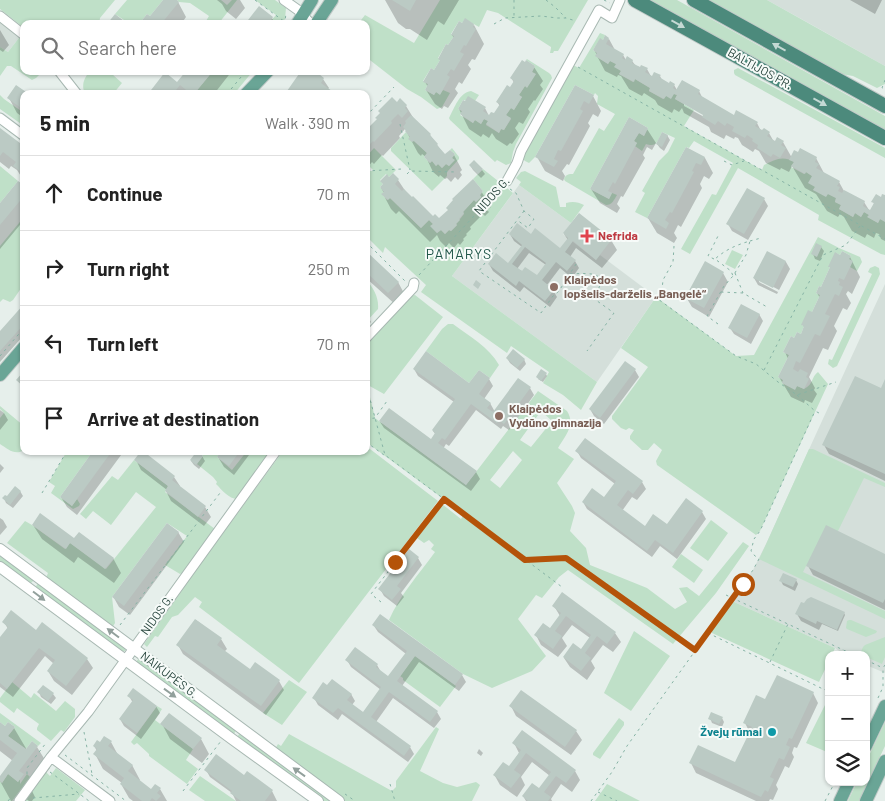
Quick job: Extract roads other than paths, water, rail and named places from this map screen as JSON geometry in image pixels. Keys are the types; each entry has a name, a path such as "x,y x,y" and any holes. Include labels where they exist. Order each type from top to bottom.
{"highway":[{"name":"BALTIJOS PR.","path":"635,0 885,138"},
{"path":"694,0 884,104"}],"main road":[{"path":"304,20 312,0"},
{"path":"319,20 332,0"},
{"path":"249,90 260,75"},
{"path":"249,90 264,75"},
{"path":"0,375 20,352"},
{"path":"868,741 880,705"},
{"path":"866,801 885,761"},
{"path":"840,801 847,786"}],"street":[{"path":"284,0 303,20"},
{"name":"NIDOS G.","path":"505,182 518,164 521,151 599,10 612,18 620,0"},
{"path":"0,16 20,32"},
{"path":"62,75 73,90"},
{"path":"0,118 20,133"},
{"path":"370,334 414,286"},
{"name":"NIDOS G.","path":"15,798 44,767 88,712 124,659 273,455"},
{"name":"NAIKUPĖS G.","path":"0,549 339,801"},
{"name":"NAIKUPĖS G.","path":"0,567 318,801"},
{"path":"51,757 110,801"}],"place":[{"name":"Nefrida","path":"587,236"},
{"name":"Klaipėdos lopšelis-darželis „Bangelė“","path":"554,287"},
{"name":"Klaipėdos Vydūno gimnazija","path":"499,416"},
{"name":"Žvejų rūmai","path":"772,732"}],"district":[{"name":"PAMARYS","path":"459,254"}]}
